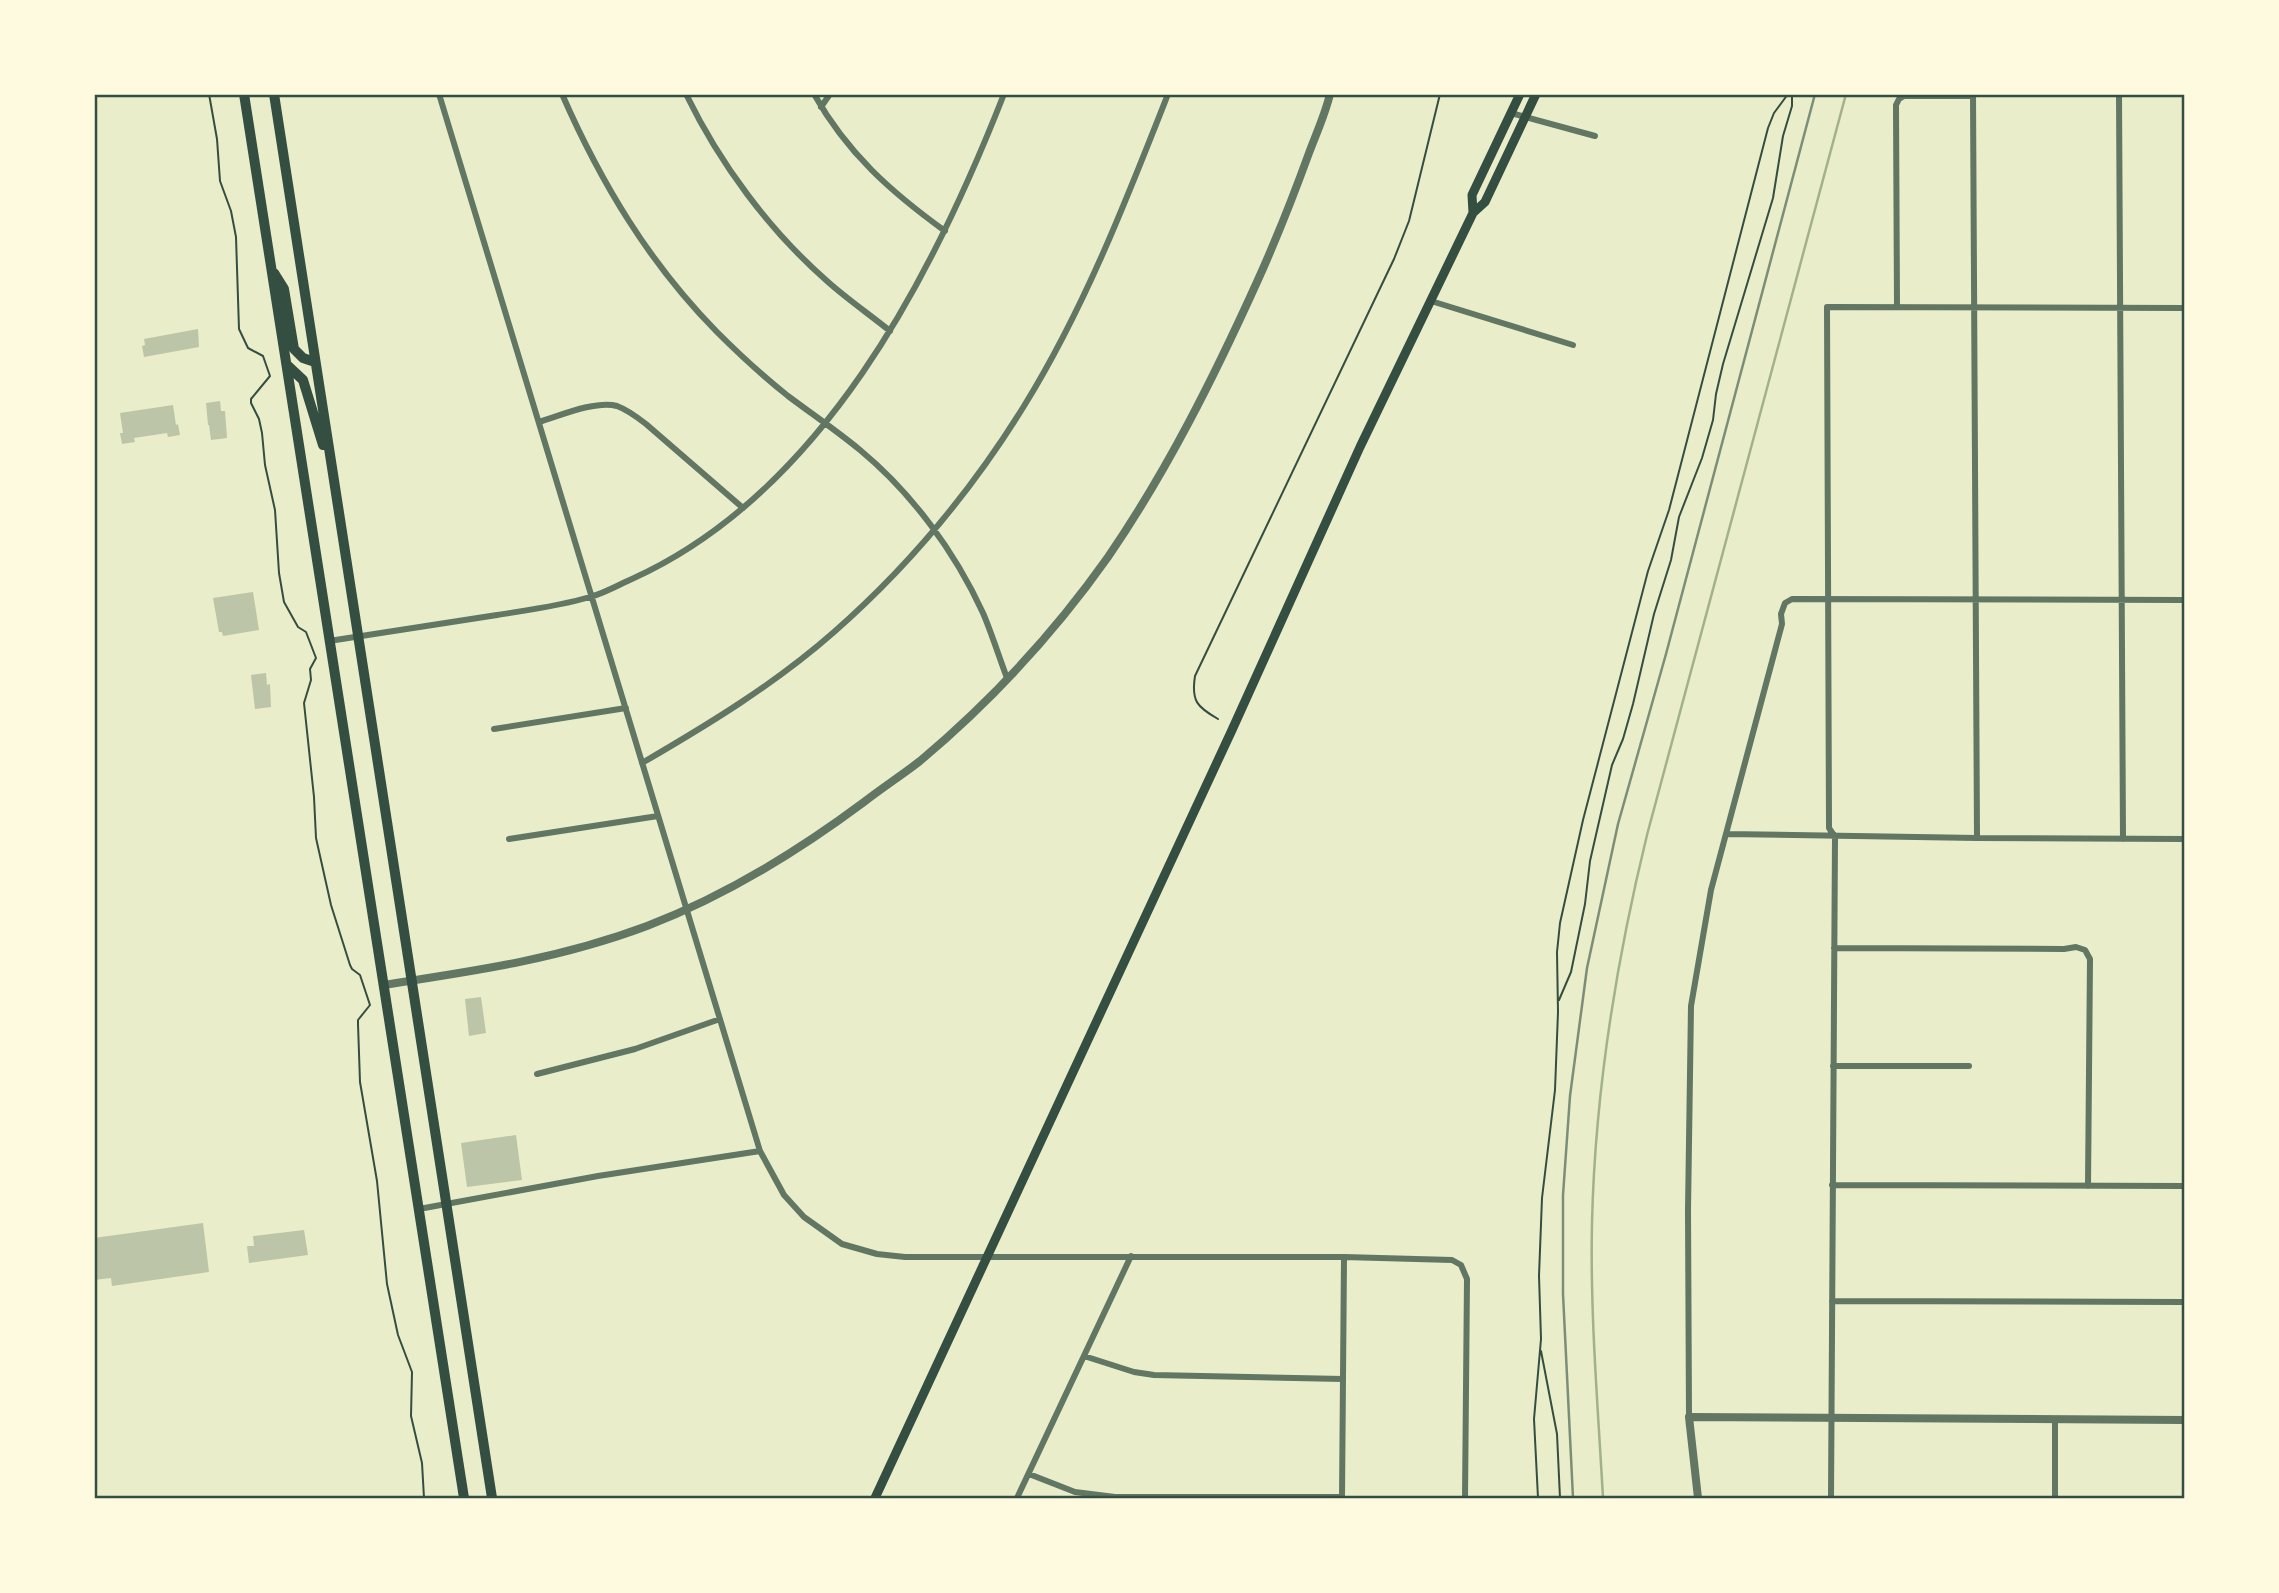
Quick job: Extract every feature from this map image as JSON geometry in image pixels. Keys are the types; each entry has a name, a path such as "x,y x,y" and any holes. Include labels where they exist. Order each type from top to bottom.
{"main road":[{"path":"244,94 464,1499"},
{"path":"274,94 492,1499"},
{"path":"1473,213 1472,195 1520,94"},
{"path":"875,1499 1360,447 1473,213 1485,202 1536,94"},
{"path":"272,270 284,289 294,349 303,358 315,362"},
{"path":"286,365 303,380 333,476"}],"street":[{"path":"439,94 760,1150 784,1195 804,1217 842,1244 886,1255 1344,1257 1452,1261 1461,1265 1467,1279 1465,1499"},
{"path":"562,94 609,191 672,281 717,332 786,394 860,450 889,477 934,530 964,577 983,614 1007,678"},
{"path":"686,94 714,146 760,210 827,281 890,331"},
{"path":"814,94 840,134 870,171 901,200 944,231"},
{"path":"821,107 830,94"},
{"path":"330,641 592,597 659,566 709,536 767,486 825,423 864,371 890,331 944,231 1004,94"},
{"path":"642,764 730,711 788,671 834,632 884,585 975,480 1024,405 1078,306 1125,204 1168,94"},
{"path":"383,985 501,967 565,953 649,925 686,909 763,871 831,827 918,762 971,715 1046,635 1107,558 1157,481 1234,334 1287,215 1330,94"},
{"path":"2119,94 2123,839"},
{"path":"1897,307 1896,109 1899,99 1909,96 1973,95 1977,838"},
{"path":"1511,113 1595,136"},
{"path":"1431,301 1573,345"},
{"path":"1831,1499 1835,837 1829,828 1826,307 2185,308"},
{"path":"539,422 588,407 615,406 646,424 743,508"},
{"path":"1698,1499 1689,1418 1691,1006 1701,940 1726,834 1782,624 1781,614 1785,603 1792,599 2185,600"},
{"path":"494,729 626,708"},
{"path":"509,839 658,816"},
{"path":"1726,834 2185,839"},
{"path":"1834,948 2076,947 2085,950 2090,959 2088,1185"},
{"path":"537,1074 635,1049 720,1019"},
{"path":"1833,1066 1969,1066"},
{"path":"419,1209 760,1150"},
{"path":"1832,1185 2185,1186"},
{"path":"1017,1499 1131,1256"},
{"path":"1029,1474 1075,1492 1115,1497 1342,1498 1344,1257"},
{"path":"1832,1301 2185,1302"},
{"path":"1084,1356 1154,1375 1343,1379"},
{"path":"1689,1418 2185,1420"},
{"path":"2055,1419 2055,1499"}],"path":[{"path":"209,94 216,126 220,181 231,211 236,237 239,329 248,348 263,356 270,376 251,399 251,403 259,419 275,510 279,573 284,602 298,627 306,632 316,658 310,669 311,680 304,704 317,845 328,895 350,965 360,975 370,1005 358,1024 360,1082 377,1181 387,1284 398,1335 412,1372 411,1416 422,1463 424,1499"},
{"path":"1218,719 1198,705 1194,690 1195,676 1398,250 1409,221 1440,94"},
{"path":"1558,1000 1572,972 1590,861 1612,765 1633,704 1654,614 1671,560 1679,517 1702,458 1713,420 1726,353 1773,198 1791,106 1790,94"},
{"path":"1538,1499 1534,1419 1540,1347 1539,1276 1542,1207 1555,1090 1557,952 1560,923 1583,820 1648,570 1670,508 1769,128 1774,113 1790,94"},
{"path":"1540,1347 1557,1434 1560,1499"}],"building":[{"path":"198,329 199,347 144,357 144,339"},
{"path":"220,401 221,411 225,411 227,438 211,440 206,403"},
{"path":"173,405 180,435 168,437 167,433 134,438 135,442 122,444 120,413"},
{"path":"253,592 259,630 223,636 222,632 219,632 213,598"},
{"path":"266,673 267,685 270,684 271,707 255,709 251,675"},
{"path":"481,997 486,1033 469,1036 465,999"},
{"path":"516,1135 522,1180 467,1187 461,1143"},
{"path":"203,1223 209,1272 112,1286 111,1278 94,1280 94,1238"},
{"path":"304,1230 308,1255 249,1263 247,1246 254,1246 253,1236"}],"waterway":[{"path":"1603,1498 1593,1326 1592,1223 1603,1076 1617,979 1647,835 1846,94"}],"railway":[{"path":"1573,1498 1563,1294 1563,1195 1570,1096 1587,968 1618,824 1815,94"}]}
